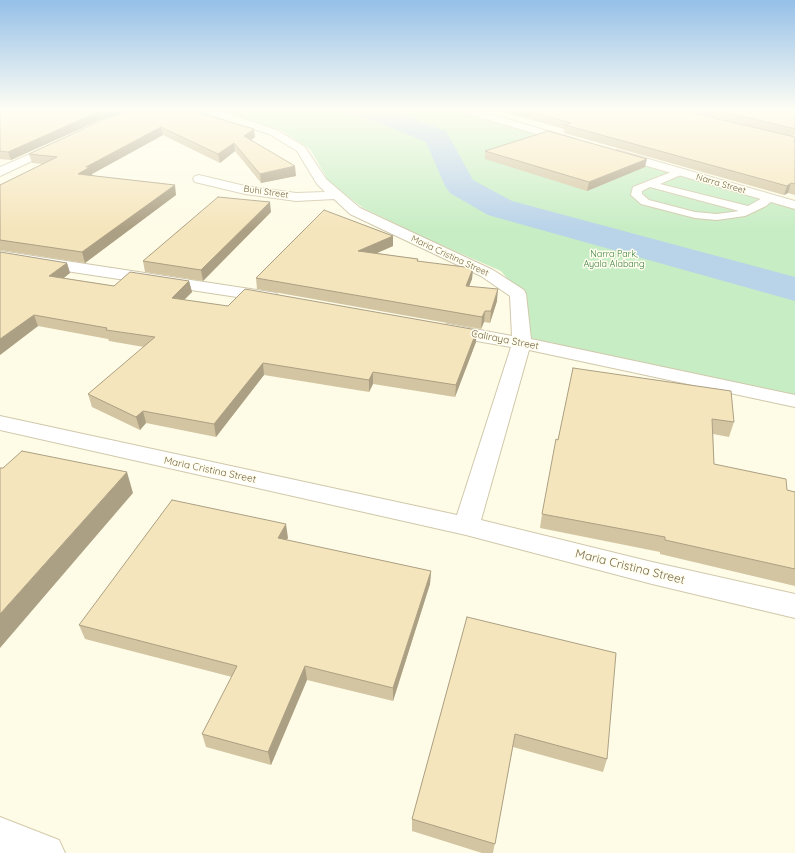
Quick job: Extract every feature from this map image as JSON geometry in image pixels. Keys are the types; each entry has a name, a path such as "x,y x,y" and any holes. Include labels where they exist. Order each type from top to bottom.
{"street":[{"path":"0,172 50,149"},
{"name":"Maria Cristina Street","path":"301,149 321,181 335,195 355,211 487,273 518,294 522,343 466,526"},
{"name":"Narra Street","path":"604,150 795,204"},
{"path":"0,164 14,166"},
{"name":"Buhi Street","path":"198,179 245,190 296,197 335,195"},
{"path":"0,256 289,301"},
{"name":"Caliraya Street","path":"428,326 522,343 795,401"},
{"name":"Maria Cristina Street","path":"0,423 466,526 652,573 795,606"},
{"path":"0,836 46,853"}],"lane":[{"path":"679,172 637,189 636,195 645,202 695,215 717,217 741,214 770,198"},
{"path":"649,184 748,210"}],"green space":[{"name":"Narra Park, Ayala Alabang","path":"310,149 592,149 795,209 795,401 522,341 519,293 501,271 434,242 363,208 329,182"}],"building":[{"path":"0,149 15,149 8,152 0,151"},
{"path":"40,149 120,149 86,167 90,167 78,174 175,185 82,252 0,240 0,185 57,157 29,154"},
{"path":"207,149 226,149 218,154"},
{"path":"239,149 266,149 295,166 260,174"},
{"path":"492,149 611,149 647,159 589,182 485,151"},
{"path":"652,149 795,149 795,184 791,183 787,186"},
{"path":"218,197 270,202 201,270 143,261"},
{"path":"324,210 393,236 358,251 418,259 417,261 473,268 466,286 498,289 491,311 485,311 482,317 256,278"},
{"path":"0,252 67,263 49,276 114,286 130,272 189,281 172,298 228,306 245,289 477,330 456,385 373,372 369,380 263,363 214,424 143,411 136,417 88,394 155,337 106,330 107,328 34,315 0,339"},
{"path":"573,368 731,391 734,422 712,419 714,464 786,479 787,490 795,492 795,569 665,540 665,537 542,514 556,439 558,440"},
{"path":"22,451 127,472 0,614 0,468 3,468"},
{"path":"172,500 286,524 278,538 431,571 393,688 305,666 268,752 202,734 237,666 79,625"},
{"path":"467,617 616,653 607,759 515,734 495,844 412,819"}],"waterway":[{"path":"443,149 461,186 500,208 795,289"}]}
